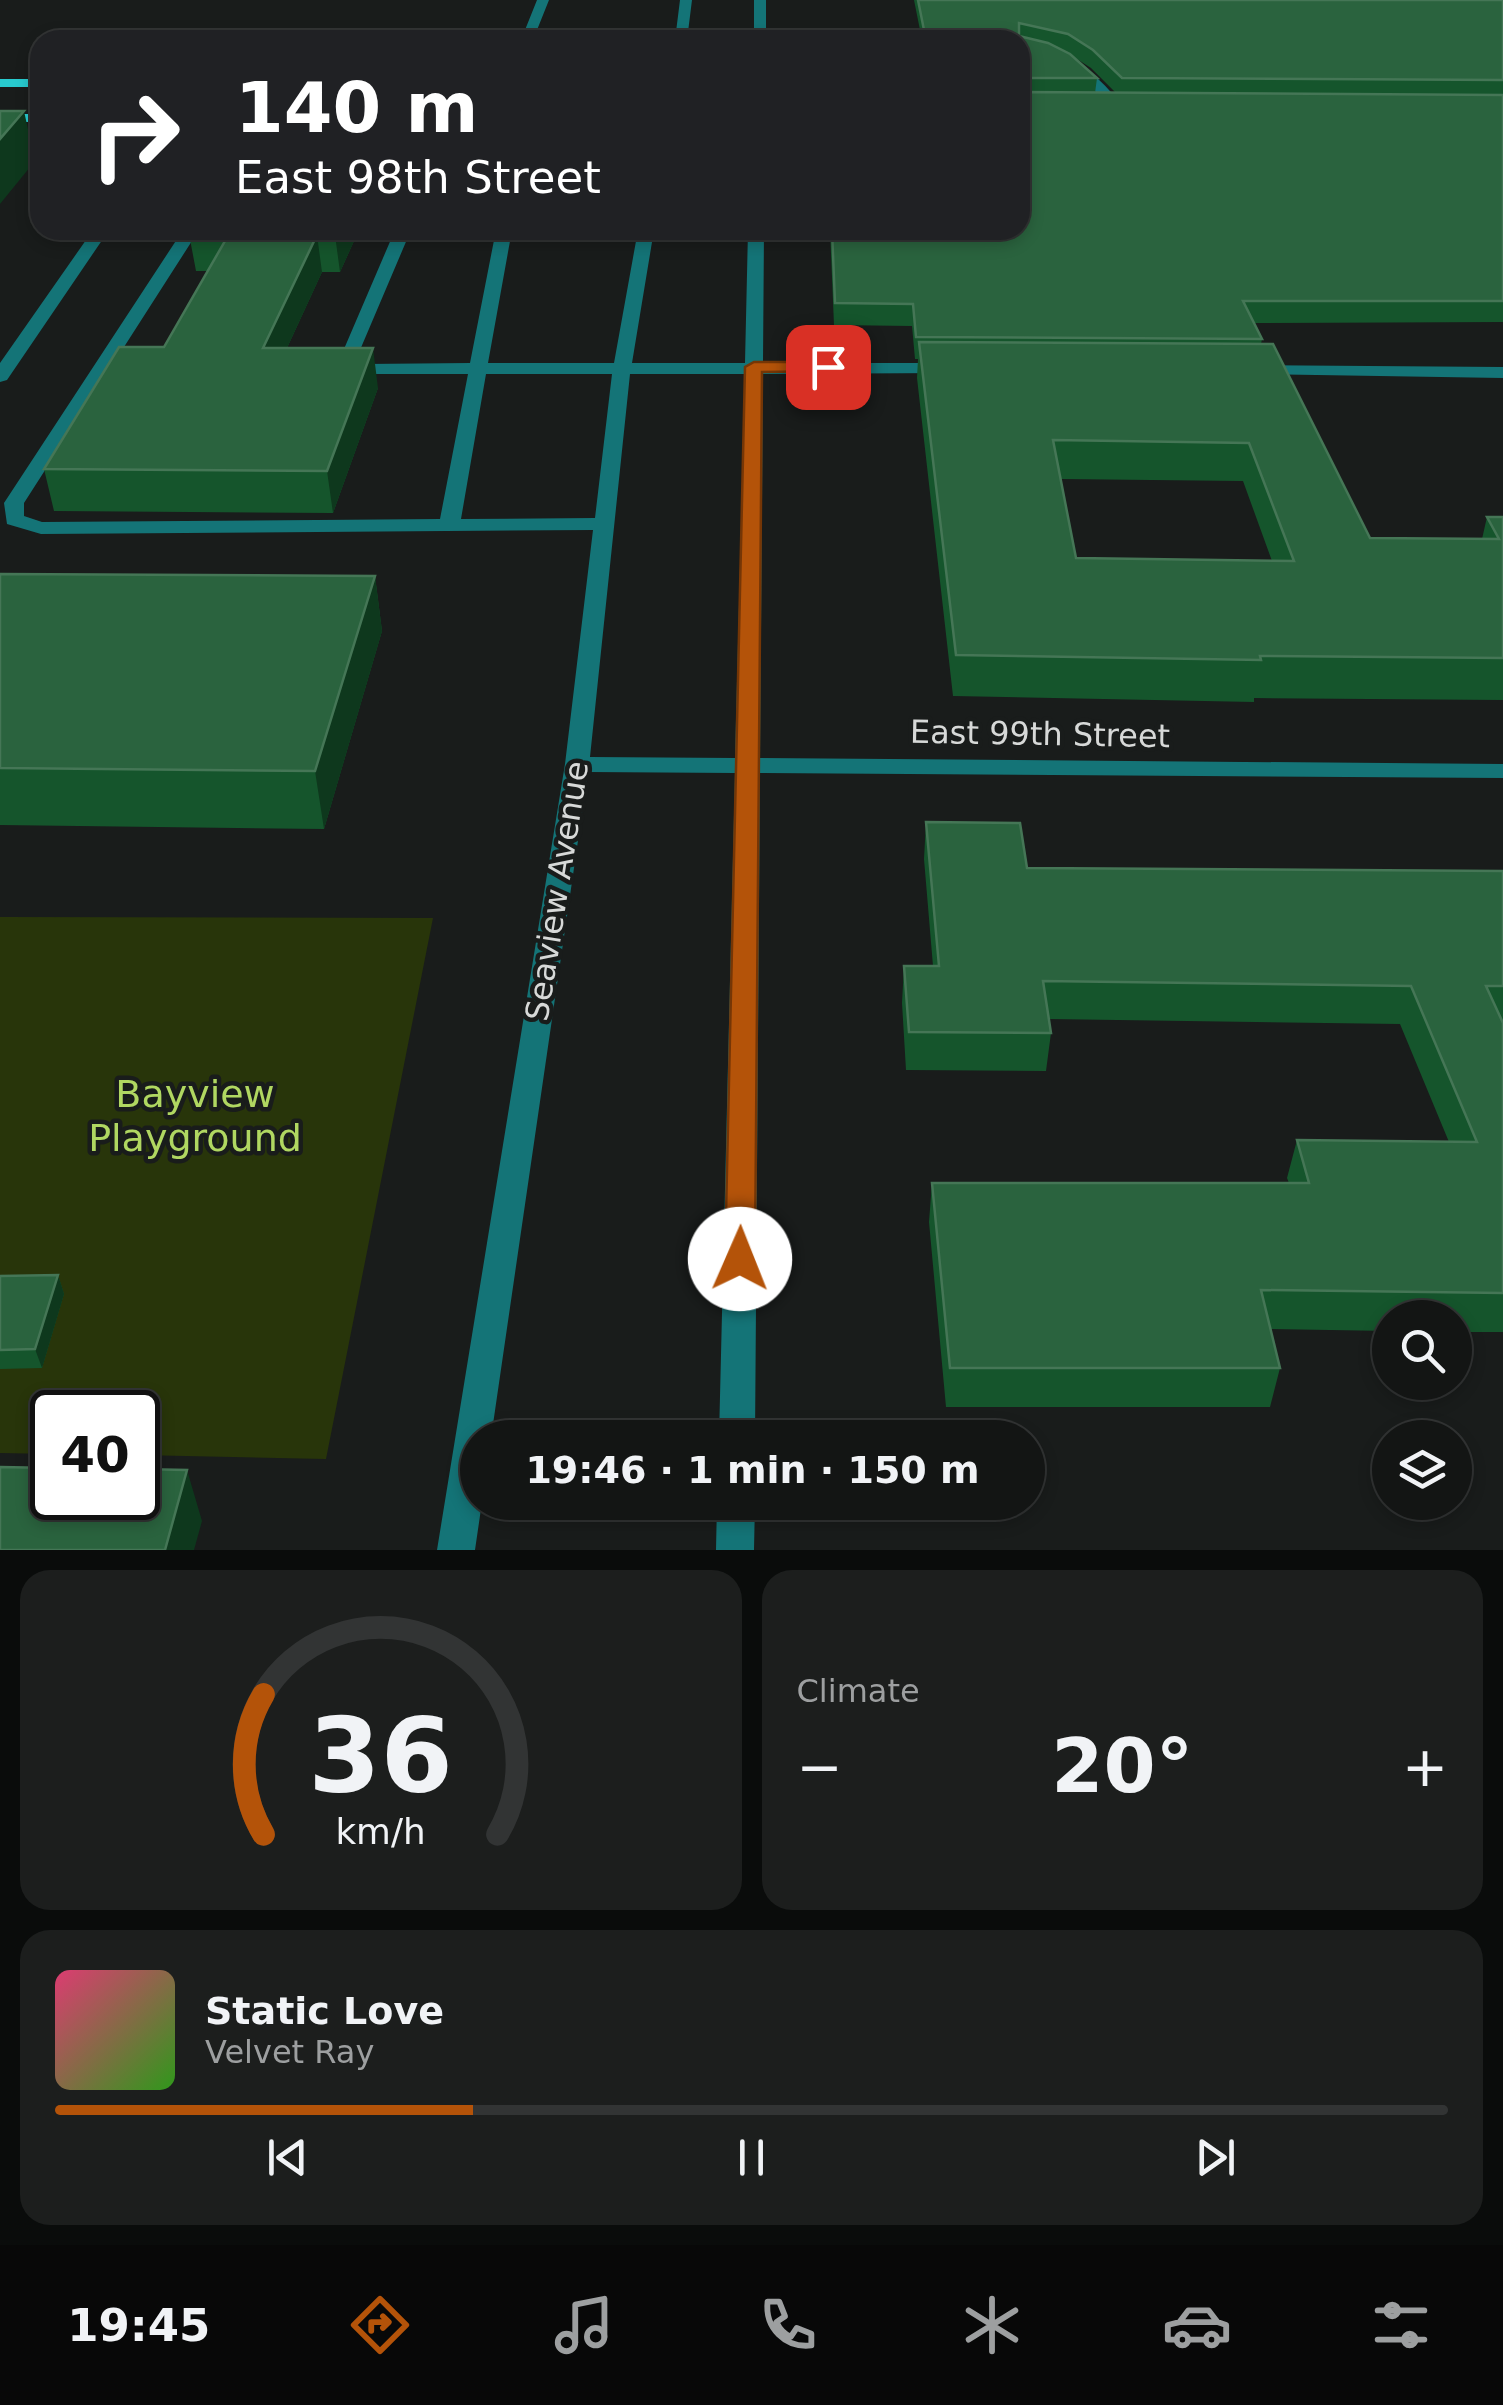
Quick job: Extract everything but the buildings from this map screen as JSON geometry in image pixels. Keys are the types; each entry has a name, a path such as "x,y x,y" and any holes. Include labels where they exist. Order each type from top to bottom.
{"main road":[{"path":"0,83 30,84"},
{"path":"1095,104 1122,104"},
{"path":"0,118 30,118"}],"street":[{"path":"531,30 544,0"},
{"path":"682,30 686,0"},
{"path":"760,0 760,30"},
{"path":"1030,47 1078,64 1122,104"},
{"path":"0,376 95,240"},
{"path":"185,240 14,504 14,520 41,528 604,524"},
{"path":"399,240 348,362 362,369 967,368"},
{"path":"449,525 502,240"},
{"name":"Seaview Avenue","path":"456,1550 577,764 622,368 644,240"},
{"path":"737,1420 756,240"},
{"path":"1225,370 1503,372"},
{"name":"East 99th Street","path":"577,764 1503,771"},
{"path":"735,1550 736,1520"}],"green space":[{"name":"Bayview Playground","path":"0,917 433,918 326,1459 160,1455 160,1390 30,1390 30,1454 0,1453"}],"route":[{"path":"740,1259 754,367 828,367"}]}
